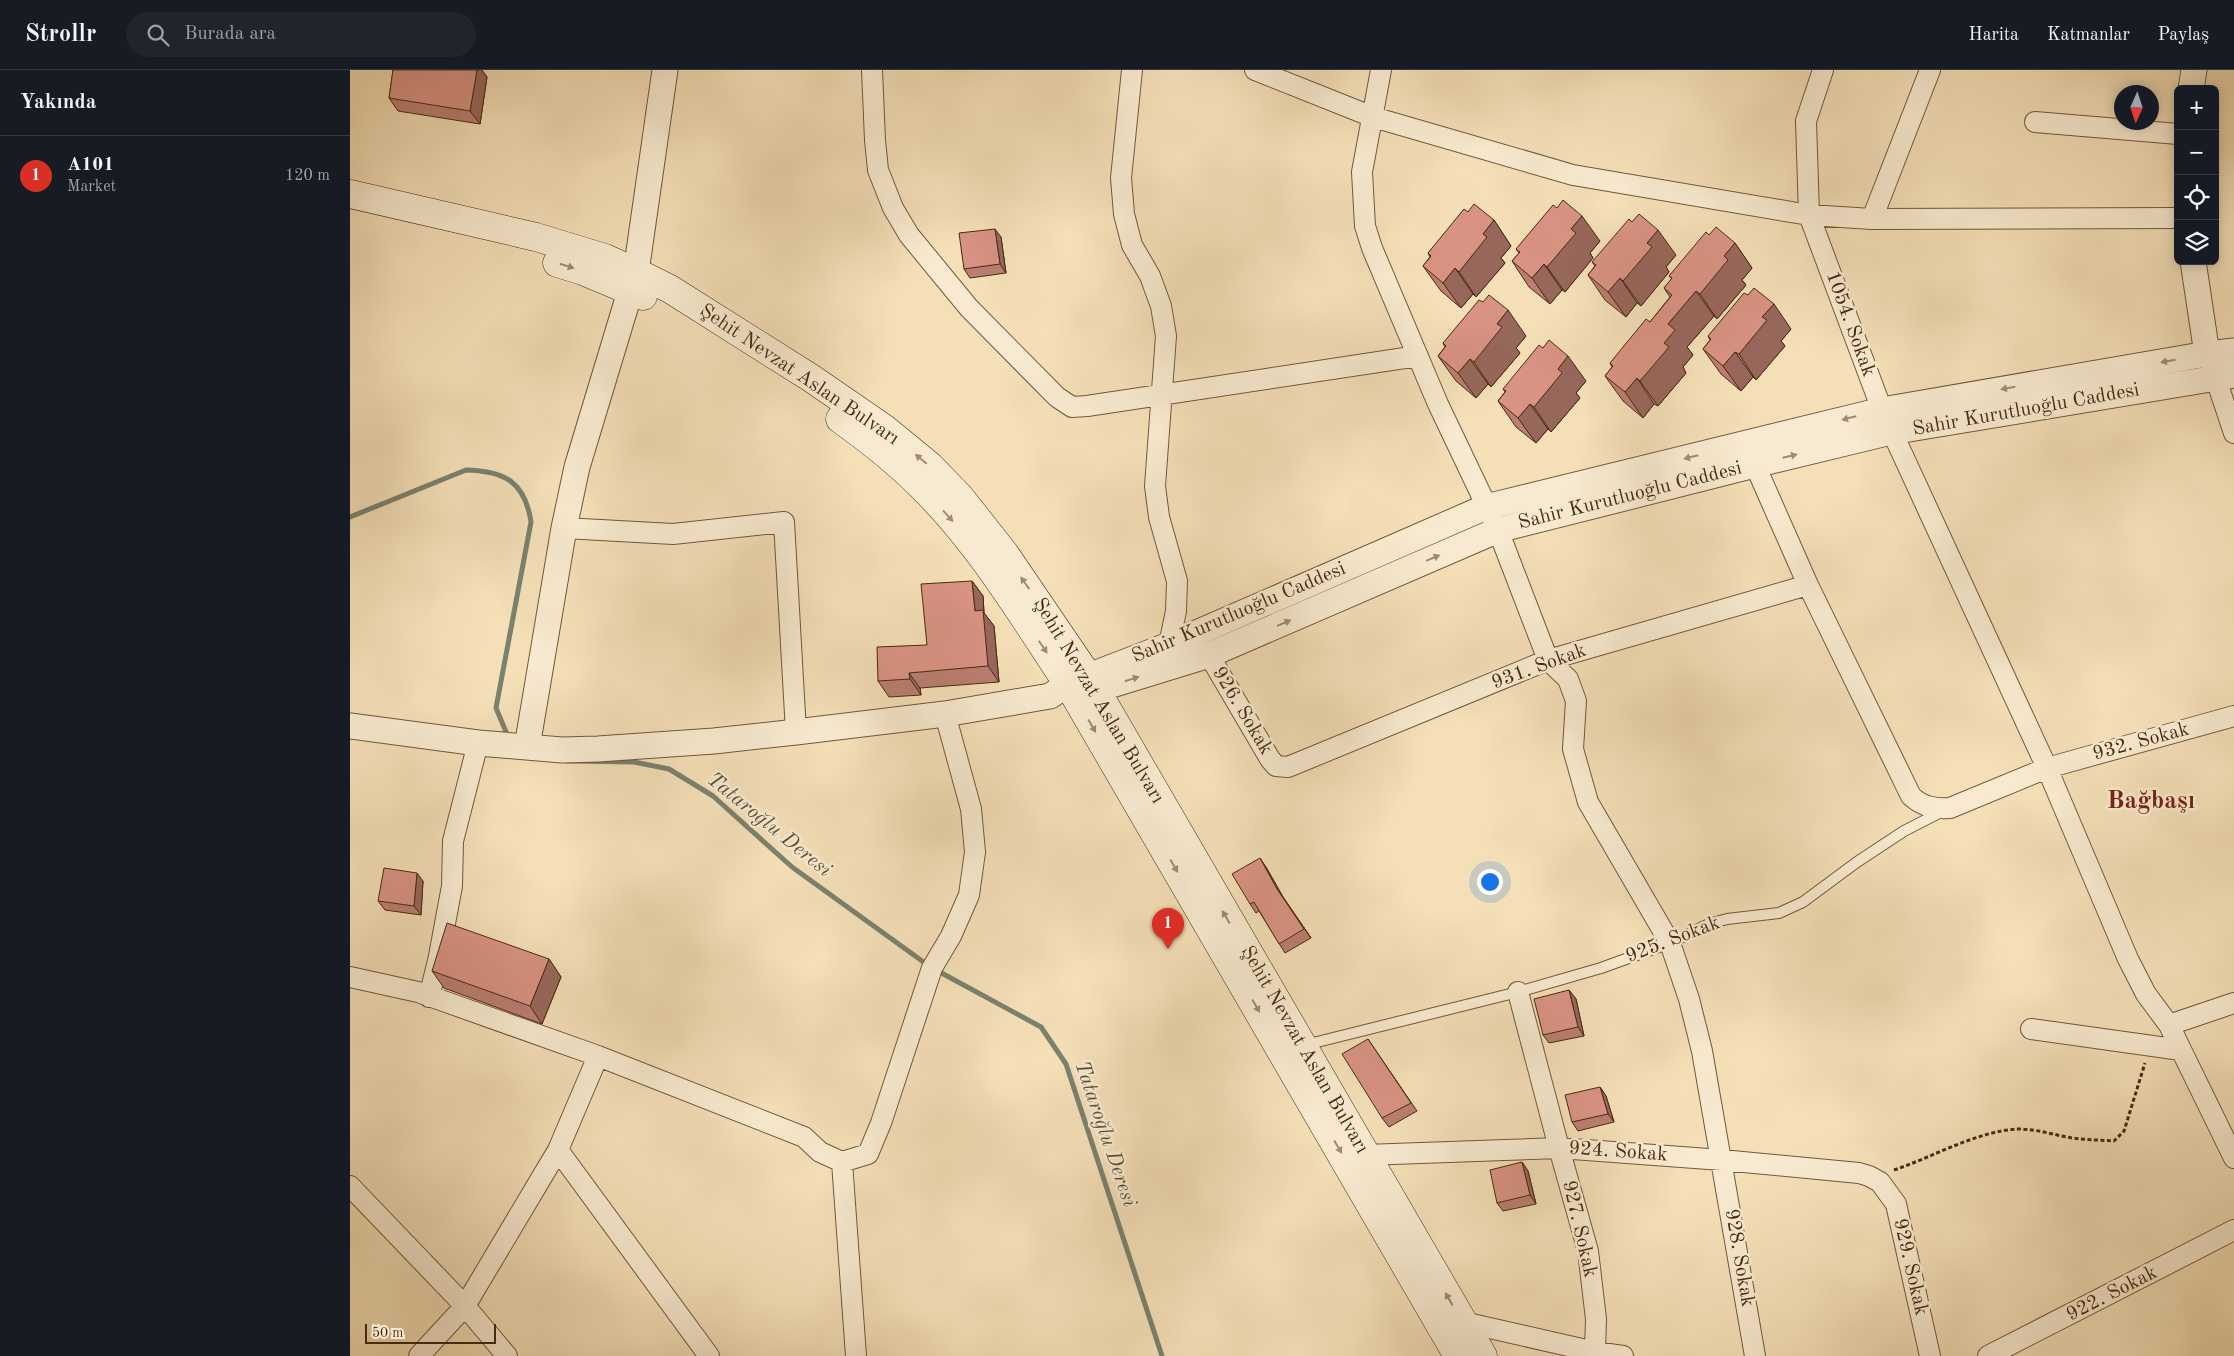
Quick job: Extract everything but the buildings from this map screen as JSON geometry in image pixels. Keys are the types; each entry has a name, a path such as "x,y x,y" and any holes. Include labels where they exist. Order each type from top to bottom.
{"main road":[{"name":"Şehit Nevzat Aslan Bulvarı","path":"350,194 536,237 605,258 664,307 816,402 883,451 914,480 956,525 1075,689 1302,1046 1483,1356"},
{"name":"Şehit Nevzat Aslan Bulvarı","path":"350,210 525,253 583,271 633,280"},
{"name":"Şehit Nevzat Aslan Bulvarı","path":"1075,689 1458,1356"}],"street":[{"path":"527,747 564,528 577,467 633,280 665,70"},
{"path":"872,70 878,170 887,193 909,235 969,308 1057,397 1072,407 1418,356"},
{"path":"1132,70 1120,178 1124,214 1132,244 1150,276 1161,306 1166,336 1154,486 1159,517 1177,581 1176,611 1169,645"},
{"path":"1255,70 1373,117 1573,175 1809,215 1872,219 2174,218"},
{"path":"1381,70 1362,172 1365,226 1372,248 1418,356 1498,530 1548,660"},
{"name":"1054. Sokak","path":"1823,70 1806,121 1809,215 1886,421 2047,768 2128,959 2146,994 2169,1025 2234,1158"},
{"path":"1872,219 1930,70"},
{"path":"2192,85 2194,70"},
{"path":"2035,122 2174,134"},
{"path":"2194,265 2207,354 2224,376 2234,434"},
{"name":"Sahir Kurutluoğlu Caddesi","path":"1075,689 1169,645 1486,507 2207,354 2234,351"},
{"name":"Sahir Kurutluoğlu Caddesi","path":"1075,689 1209,655 1498,530 1755,464 1886,421 2224,376"},
{"path":"1755,464 1808,585 1911,796 1926,806 1950,808"},
{"path":"564,528 674,534 784,522 796,732"},
{"name":"931. Sokak","path":"1276,766 1294,766 1548,660 1808,585"},
{"name":"926. Sokak","path":"1209,655 1270,759 1276,766"},
{"name":"928. Sokak","path":"1548,660 1568,679 1576,701 1573,749 1588,802 1670,942 1689,999 1702,1050 1755,1356"},
{"path":"350,726 478,743 562,750 598,749 714,741 945,714 1075,689"},
{"path":"350,977 418,992 598,1056 804,1137 820,1152 842,1162 868,1154 881,1123 932,968 951,936 969,895 975,852 971,809 945,714"},
{"name":"932. Sokak","path":"2047,768 2234,716"},
{"path":"428,997 438,961 449,905 452,886 453,841 478,743"},
{"name":"925. Sokak","path":"1950,808 2047,768"},
{"name":"927. Sokak","path":"1518,992 1558,1148 1588,1251 1596,1319 1595,1352"},
{"path":"2169,1025 2234,1003"},
{"path":"2031,1029 2182,1050"},
{"path":"420,1356 466,1306 558,1150 598,1056"},
{"name":"924. Sokak","path":"1365,1155 1558,1148 1722,1160 1859,1173 1875,1179"},
{"path":"558,1150 709,1356"},
{"path":"842,1162 856,1356"},
{"name":"929. Sokak","path":"1875,1179 1896,1204 1930,1356"},
{"path":"350,1186 466,1306 507,1356"},
{"name":"922. Sokak","path":"1988,1356 2234,1230"},
{"path":"1463,1322 1595,1352 1623,1356"}],"lane":[{"name":"925. Sokak","path":"1302,1046 1518,992 1601,968 1670,942 1709,924 1727,919 1779,914 1804,902 1857,862 1904,831 1950,808"}],"path":[{"path":"1875,1179 1980,1137 2004,1130 2020,1129 2046,1132 2071,1138 2114,1141 2124,1131 2151,1045"}],"waterway":[{"name":"Tataroğlu Deresi","path":"350,517 466,470 502,476 518,488 524,497 531,522 496,708 509,739"},
{"name":"Tataroğlu Deresi","path":"567,761 634,762 669,769 713,796 792,867 929,966"},
{"name":"Tataroğlu Deresi","path":"936,970 1041,1027 1066,1064 1162,1356"}],"place":[{"name":"A101","path":"1168,949"}],"district":[{"name":"Bağbaşı","path":"2151,801"}]}
